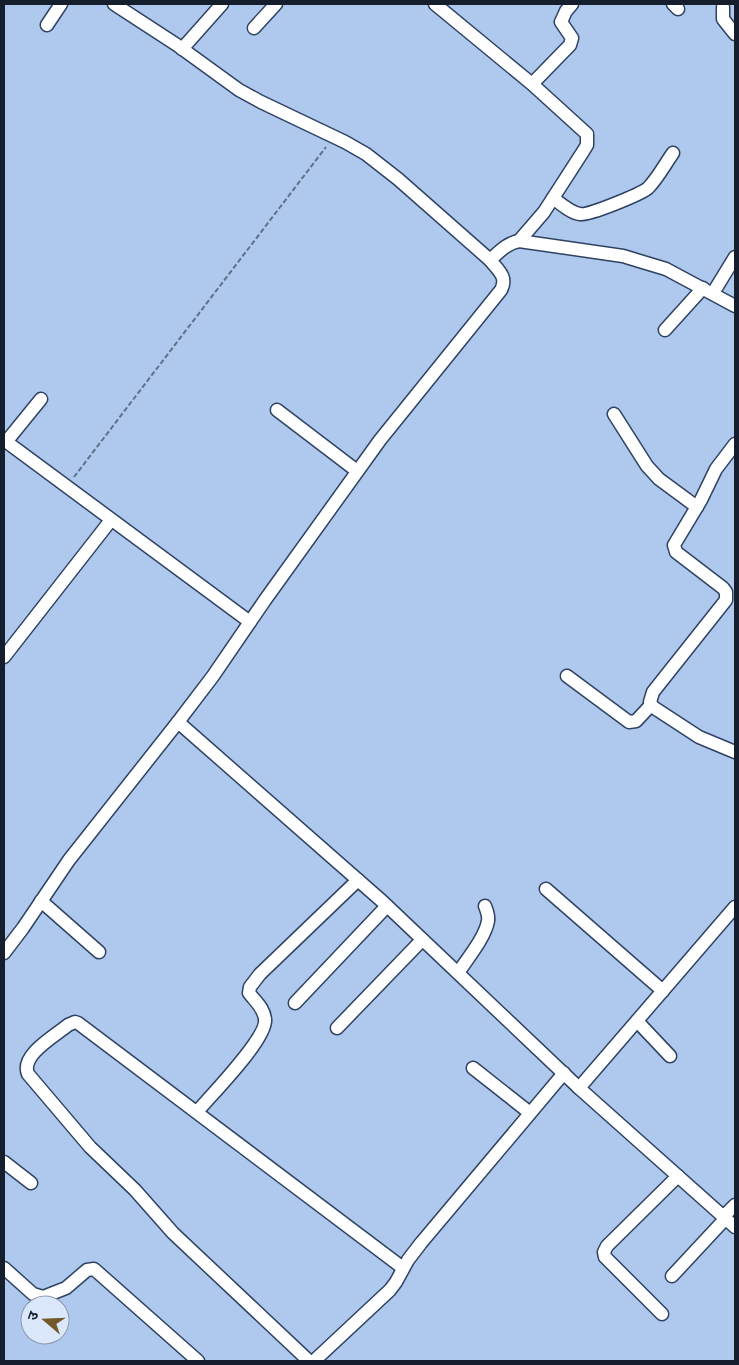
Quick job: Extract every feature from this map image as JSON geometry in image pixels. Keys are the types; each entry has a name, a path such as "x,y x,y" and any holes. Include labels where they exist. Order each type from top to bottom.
{"street":[{"path":"47,25 61,4"},
{"path":"4,953 24,928 69,860 213,676 357,471 504,284 503,275 490,260 398,179 366,154 239,90 114,4"},
{"path":"182,49 222,4"},
{"path":"254,28 276,4"},
{"path":"435,4 532,84 587,134 588,139 584,150 554,198 519,242"},
{"path":"532,84 570,45 572,38 561,22 572,4"},
{"path":"723,6 723,19 735,34"},
{"path":"554,198 575,213 584,214 597,211 648,188 657,178 673,153"},
{"path":"490,260 513,242 623,256 666,269 735,306"},
{"path":"665,330 708,290 735,257"},
{"path":"41,399 5,441 250,622"},
{"path":"277,410 357,471"},
{"path":"614,414 647,466 659,479 697,507"},
{"path":"734,448 716,469 697,507 676,540 673,549 723,588 726,592 726,600 653,692 650,699 651,705 699,737 735,752"},
{"path":"4,657 111,520"},
{"path":"567,676 629,722 636,721 651,705"},
{"path":"178,722 387,906 579,1088 728,1220"},
{"path":"197,1112 255,1045 266,1023 264,1011 249,993 250,987 260,974 358,880"},
{"path":"546,889 663,991"},
{"path":"41,901 98,952"},
{"path":"295,1003 387,906"},
{"path":"458,973 479,942 488,924 489,918 485,906"},
{"path":"579,1088 735,907"},
{"path":"337,1028 422,940"},
{"path":"637,1021 670,1056"},
{"path":"309,1361 173,1233 135,1190 90,1147 28,1074 26,1064 31,1055 68,1025 75,1022 83,1026 403,1268"},
{"path":"473,1068 530,1113"},
{"path":"314,1361 390,1290 421,1243 564,1073"},
{"path":"4,1162 31,1183"},
{"path":"662,1314 612,1264 604,1252 607,1246 678,1176"},
{"path":"672,1276 728,1220 735,1205"},
{"path":"4,1268 33,1294 43,1297 66,1288 87,1270 94,1269 198,1361"}],"path":[{"path":"67,487 334,137"}]}
